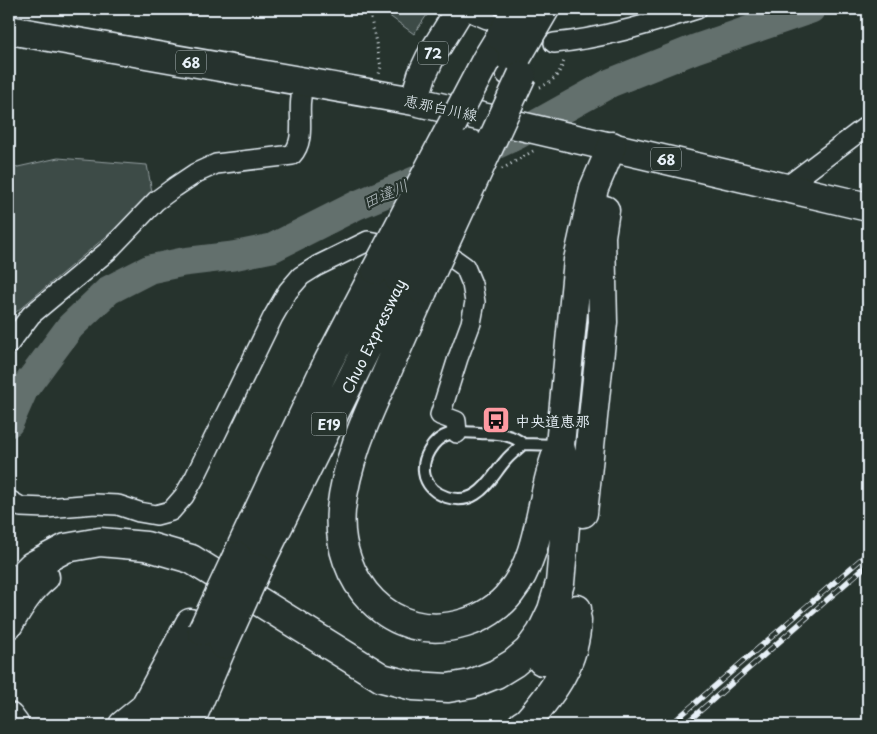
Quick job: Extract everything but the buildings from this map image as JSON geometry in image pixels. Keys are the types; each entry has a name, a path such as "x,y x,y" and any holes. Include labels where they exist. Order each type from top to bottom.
{"main road":[{"name":"72","path":"414,101 422,75 430,58 462,9"},
{"name":"Chuo Expressway","path":"240,557 400,281 506,68 517,9"},
{"path":"546,9 506,68 400,281 363,425 352,457 341,510 343,548 348,564 370,600 389,616 402,622 432,627 454,627 472,621 496,608 512,591 528,562 551,469 560,445 578,260 594,188 612,146"},
{"name":"恵那白川線","path":"9,30 414,101 868,207"},
{"path":"522,725 527,722 551,694 569,662 576,636 584,494 603,322 601,236 609,189 612,146"},
{"name":"Chuo Expressway","path":"164,725 328,364 400,281"},
{"path":"9,589 32,566 66,548 100,542 146,546 191,559 382,678 413,686 448,688 471,684 496,674 514,663 528,651 541,633 552,610 560,583 566,515 567,479 560,445"},
{"path":"9,624 18,607 34,586 49,574 81,563 128,560 149,562 179,573 371,690 428,705 450,705 480,698 516,682 529,673 542,661 556,643 577,609"},
{"name":"Chuo Expressway","path":"189,725 205,633"},
{"path":"123,725 144,708 205,633"},
{"path":"9,718 15,725"}],"street":[{"path":"462,9 487,19"},
{"path":"554,43 571,42 651,23 697,9"},
{"path":"9,344 31,315 108,250 156,201 175,187 196,173 216,164 292,155 297,149 300,135 300,98 304,82"},
{"path":"786,187 868,126"},
{"path":"9,500 21,507 46,508 95,504 118,505 156,515 171,511 184,496 272,317 288,290 301,276 317,266 368,241 451,256 465,266 472,284 475,302 471,323 440,415 456,421 457,433"}],"lane":[{"path":"523,444 507,459 489,483 478,493 467,499 454,500 443,495 432,488 425,477 424,465 428,453 436,442 449,434 505,434 517,438 523,444 560,445"}],"path":[{"path":"369,9 381,67 374,94"}],"shaded area":[{"path":"380,9 431,9 414,34"},
{"path":"58,158 147,165 153,197 9,318 9,169"}],"waterway":[{"name":"田違川","path":"9,423 24,389 70,327 109,290 150,269 272,248 357,205 446,168 517,135 610,83 695,49 811,9"}],"railway":[{"path":"670,725 868,553"},
{"path":"684,725 868,564"}],"place":[{"name":"中央道恵那","path":"496,420"}]}
